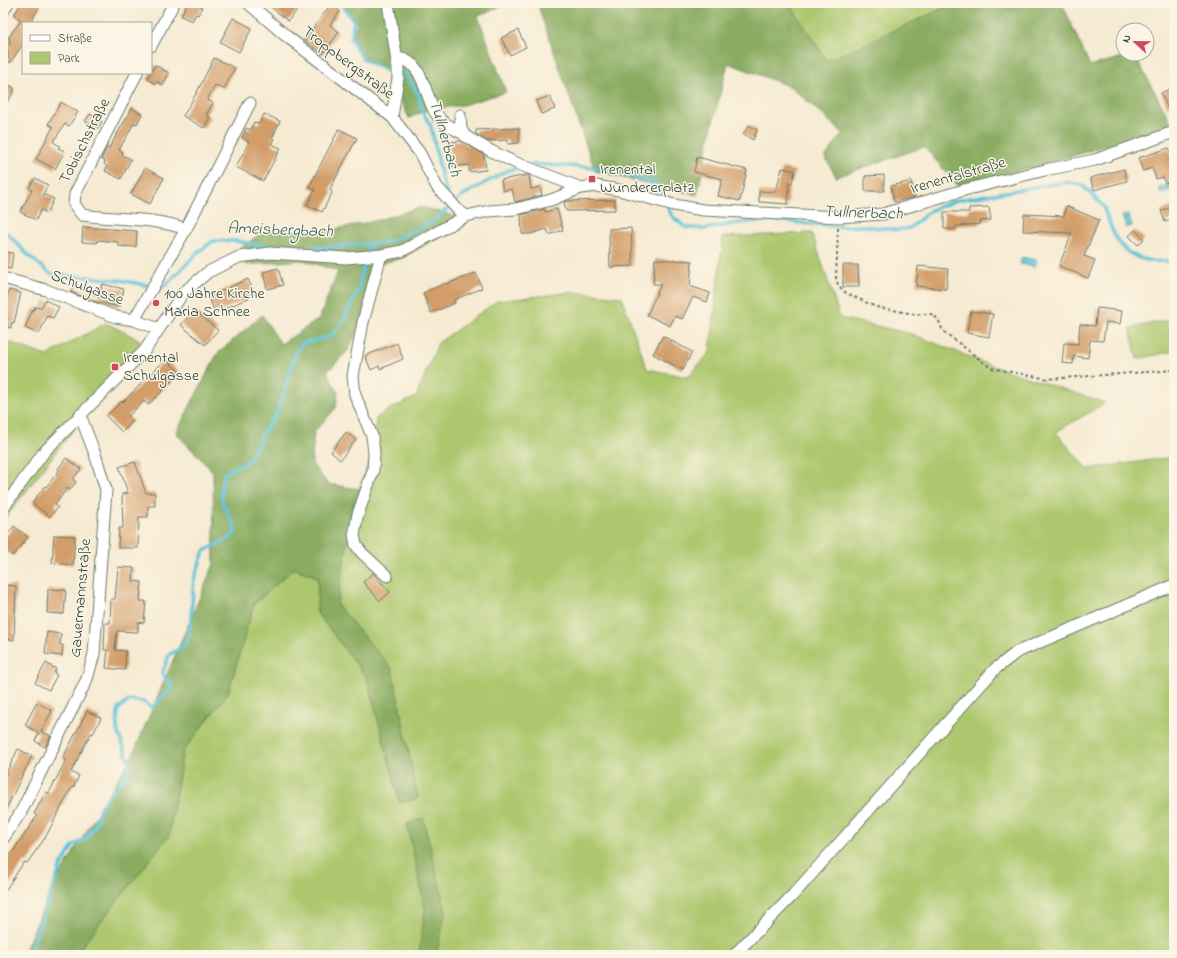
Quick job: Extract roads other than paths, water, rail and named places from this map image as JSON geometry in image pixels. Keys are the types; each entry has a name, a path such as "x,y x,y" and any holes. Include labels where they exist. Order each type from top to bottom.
{"street":[{"path":"3,11 8,3"},
{"path":"152,44 174,3"},
{"name":"Troppbergstraße","path":"248,3 285,35 392,117 419,152 438,187 462,213"},
{"path":"388,3 397,68 392,117"},
{"path":"397,68 403,59 412,64 423,81 432,106 440,120 450,127 491,151 516,163 581,188"},
{"name":"Tobischstraße","path":"136,74 75,194 74,204 82,215 143,219 173,224 186,229"},
{"path":"134,320 186,229 250,103"},
{"path":"460,115 462,133"},
{"name":"Irenentalstraße","path":"581,188 596,186 674,205 703,210 839,217 883,214 971,188 1045,170 1095,160 1174,132"},
{"path":"3,508 44,452 145,350 183,293 208,272 239,257 270,253 346,258 378,256 402,251 462,213 516,208 551,200 581,188"},
{"path":"378,256 363,322 353,376 355,395 372,436 374,453 373,471 358,514 354,535 356,545 362,553 387,576"},
{"name":"Schulgasse","path":"3,278 46,290 116,317 134,320 159,329"},
{"name":"Gauermannstraße","path":"3,839 21,812 87,679 94,654 106,490 96,454 80,415"},
{"path":"734,955 792,896 995,669 1017,652 1174,586"}],"water":[{"path":"1170,184 1172,190 1161,194 1159,188"},
{"path":"1128,214 1132,226 1126,228 1122,216"},
{"path":"1022,257 1037,260 1035,267 1020,264"}],"waterway":[{"name":"Tullnerbach","path":"340,3 354,21 351,39 363,59 388,71 405,73 419,95 421,109 431,126 442,179 448,194"},
{"name":"Tullnerbach","path":"532,164 602,168 656,184 664,199"},
{"name":"Ameisbergbach","path":"158,289 167,284 197,253 213,241 236,241 264,246 308,248 371,244 391,241 432,222 462,196 506,171 517,168"},
{"name":"Tullnerbach","path":"667,206 672,216 685,227 704,229 739,223 772,220 838,227 863,226 897,230 910,228 931,210 957,200 1066,182 1082,185 1104,207 1116,238 1129,252 1135,256 1150,261 1174,261"},
{"name":"Ameisbergbach","path":"3,231 7,233 29,256 51,274 119,280 146,285"},
{"path":"29,955 61,866 73,846 88,837 96,824 100,808 114,788 126,777 130,764 117,729 118,709 130,700 144,702 152,708 173,686 162,674 169,655 185,645 190,628 194,579 204,551 230,538 236,531 221,496 224,474 235,467 245,464 252,456 262,434 277,413 296,352 303,343 329,337 340,326 360,287 361,275 371,244"}],"place":[{"name":"Irenental Wundererplatz","path":"592,179"},
{"name":"100 Jahre Kirche Maria Schnee","path":"156,303"},
{"name":"Irenental Schulgasse","path":"115,367"}]}
